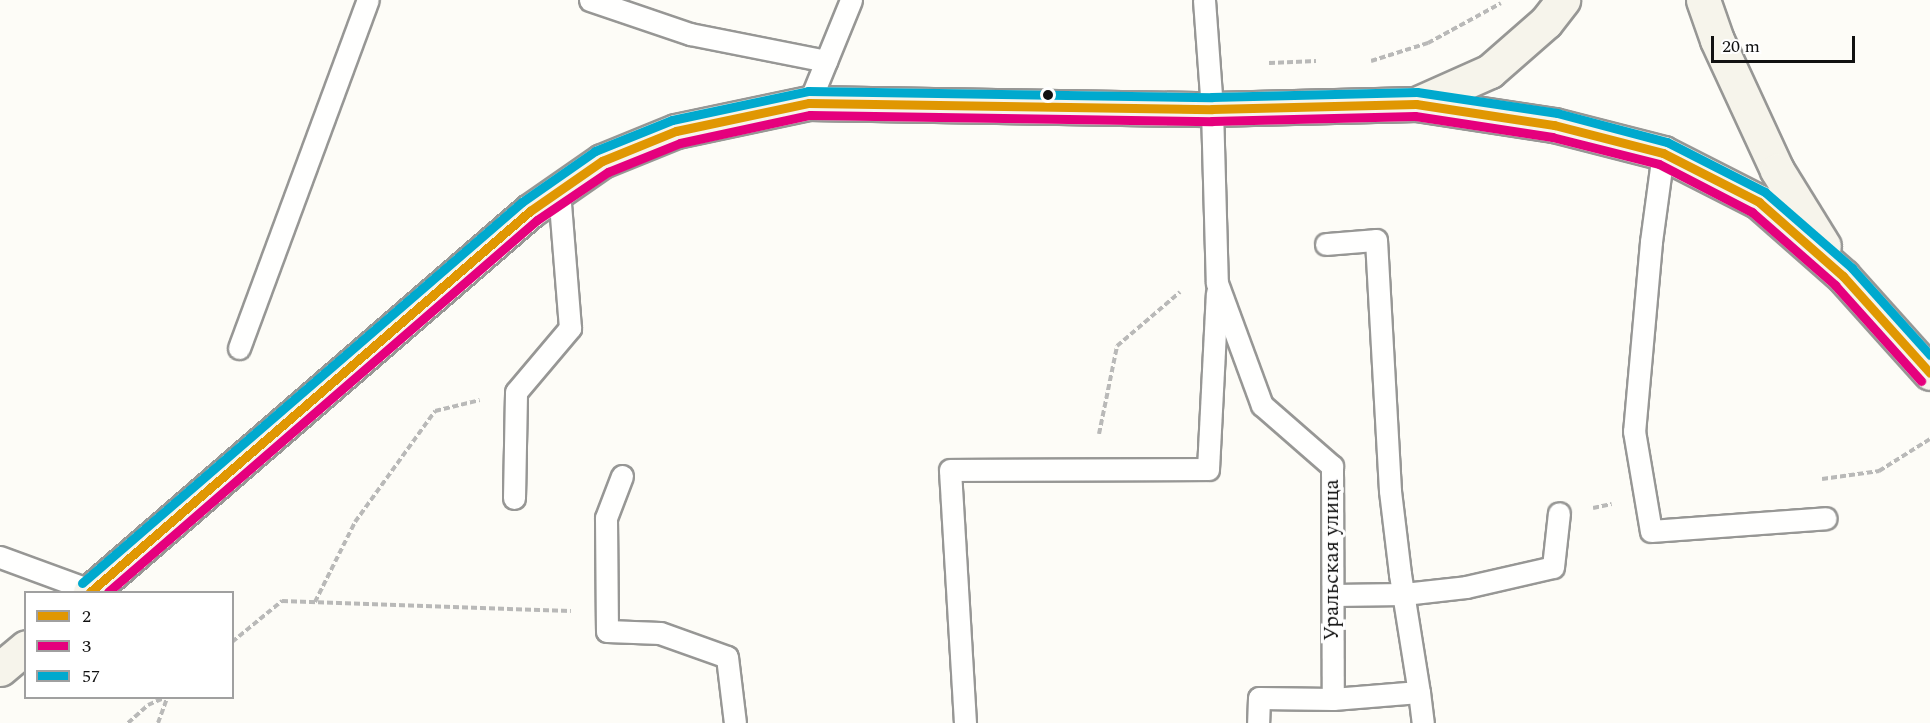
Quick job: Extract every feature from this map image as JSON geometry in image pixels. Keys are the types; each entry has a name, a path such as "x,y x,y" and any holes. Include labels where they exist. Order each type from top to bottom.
{"street":[{"path":"1416,104 1490,71 1546,22 1563,0"},
{"path":"1703,0 1717,40 1777,170 1843,276"},
{"path":"92,591 530,211 602,161 676,131 809,103 1212,109 1416,104 1554,125 1663,153 1759,202 1843,276 1930,373"},
{"path":"0,669 24,649"}],"lane":[{"path":"239,348 368,0"},
{"path":"590,0 690,34 826,61"},
{"path":"809,103 851,0"},
{"name":"Уральская улица","path":"1204,0 1212,109 1217,284 1262,405 1332,466 1333,699"},
{"path":"1663,153 1651,242 1634,431 1651,531 1826,518"},
{"path":"514,498 516,392 570,328 559,191"},
{"path":"1326,244 1376,240 1390,491 1423,723"},
{"path":"965,723 950,470 1208,469 1217,284"},
{"path":"622,476 606,518 607,631 660,633 727,657 735,723"},
{"path":"1333,595 1404,594 1466,588 1552,567 1559,513"},
{"path":"0,557 88,591"},
{"path":"1258,723 1258,698 1333,699 1419,692"}],"path":[{"path":"1360,61 1370,61 1428,43 1503,0"},
{"path":"1209,68 1327,61"},
{"path":"1092,470 1117,346 1217,261"},
{"path":"315,602 355,522 435,411 516,392"},
{"path":"1811,481 1879,471 1930,439"},
{"path":"1559,513 1645,498"},
{"path":"234,640 282,601 607,612"},
{"path":"128,723 148,705 163,699"},
{"path":"158,723 165,699"}],"transit line":[{"name":"57","path":"82,583 522,202 595,151 672,120 808,91 1212,97 1417,92 1557,113 1667,142 1765,192 1852,268 1930,355"},
{"name":"2","path":"91,591 530,211 602,161 676,131 809,103 1212,109 1416,104 1554,125 1663,153 1759,202 1843,276 1930,373"},
{"name":"3","path":"109,591 537,220 608,172 680,143 810,115 1212,121 1415,116 1552,137 1659,164 1752,212 1835,285 1921,381"}]}
